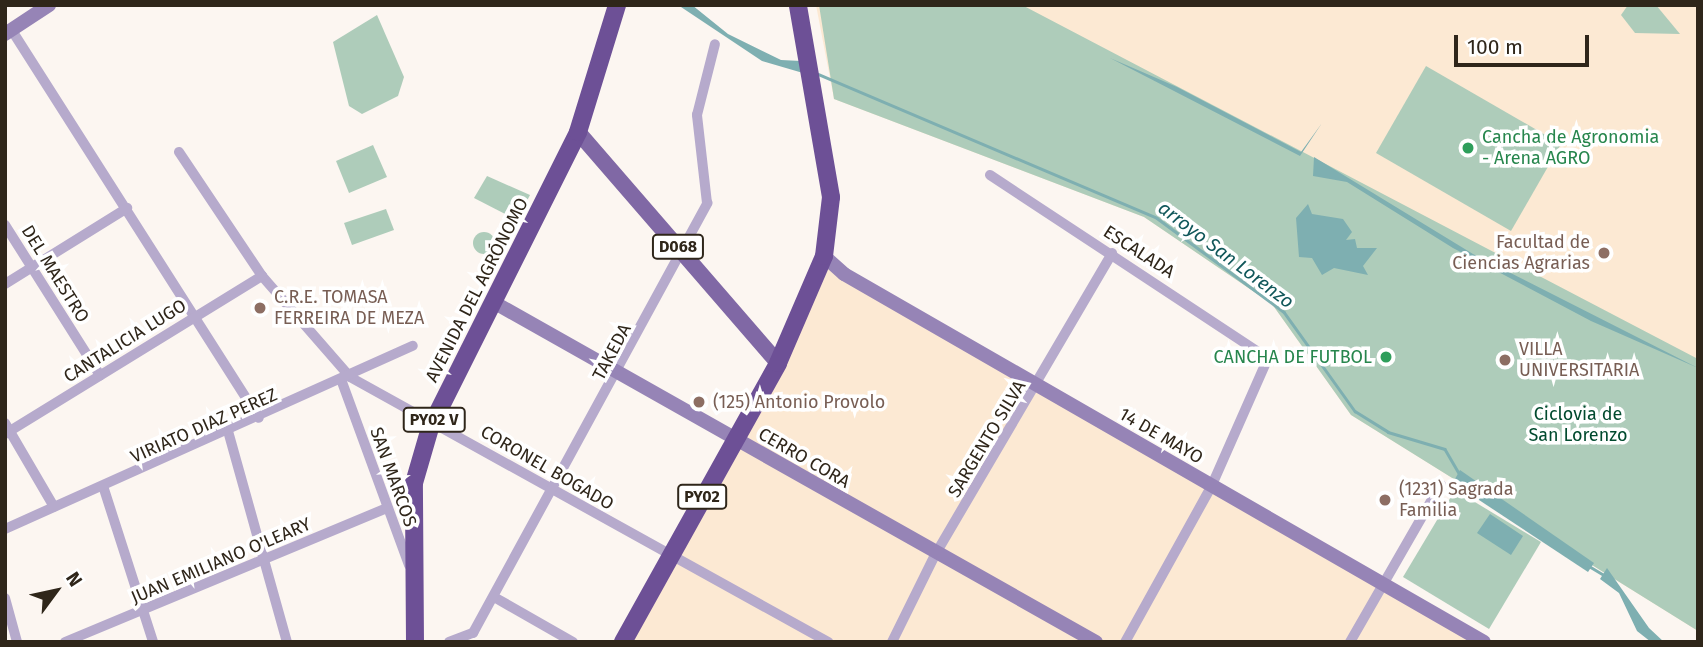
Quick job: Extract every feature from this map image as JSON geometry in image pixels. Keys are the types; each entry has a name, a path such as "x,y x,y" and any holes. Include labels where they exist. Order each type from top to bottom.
{"highway":[{"name":"PY02","path":"623,642 780,358 824,256 831,197 798,5"},
{"name":"AVENIDA DEL AGRÓNOMO","path":"415,642 414,483 434,421 578,132 617,6"}],"main road":[{"name":"D068","path":"578,132 684,247 780,358"}],"street":[{"path":"49,5 8,32 127,208 259,418"},
{"name":"TAKEDA","path":"449,642 475,638 552,490 620,373 710,196 697,115 715,44"},
{"name":"CORONEL BOGADO","path":"180,152 262,276 346,380 434,421 552,490 828,642"},
{"name":"ESCALADA","path":"990,175 1268,358 1211,487"},
{"path":"5,284 127,208"},
{"name":"DEL MAESTRO","path":"5,225 100,375"},
{"name":"SARGENTO SILVA","path":"892,642 935,555 1037,386 1112,253"},
{"name":"14 DE MAYO","path":"824,256 844,274 1484,642"},
{"name":"CANTALICIA LUGO","path":"7,429 262,276"},
{"name":"CERRO CORA","path":"495,303 935,555 1096,642"},
{"name":"VIRIATO DIAZ PEREZ","path":"5,529 104,489 346,380 413,346"},
{"name":"SAN MARCOS","path":"346,380 387,508 416,583"},
{"path":"7,429 54,507"},
{"path":"228,431 287,642"},
{"path":"1350,642 1441,484"},
{"path":"1125,642 1211,487"},
{"path":"104,489 153,642"},
{"name":"JUAN EMILIANO O'LEARY","path":"65,642 144,612 387,508"},
{"path":"494,597 573,642"},
{"path":"5,598 17,642"}],"shaded area":[{"name":"VILLA UNIVERSITARIA","path":"816,5 1698,5 1698,631 1351,415 1272,304 1144,217 834,99"},
{"path":"825,260 1487,642 618,642"}],"green space":[{"name":"Ciclovia de San Lorenzo","path":"819,5 1022,5 1698,359 1698,631 1351,415 1272,304 1144,217 834,99"},
{"path":"1628,5 1656,5 1680,34 1635,33 1621,15"},
{"path":"377,15 404,77 398,96 362,114 349,106 333,42"},
{"name":"Cancha de Agronomia - Arena AGRO","path":"1426,66 1561,144 1511,231 1376,153"},
{"path":"373,145 387,177 349,193 336,161"},
{"path":"487,176 530,195 517,220 474,198"},
{"path":"386,209 394,230 352,245 344,223"},
{"path":"484,232 492,235 495,243 492,251 484,254 476,251 473,243 476,235"},
{"path":"1455,490 1541,542 1489,629 1403,577"}],"water":[{"path":"678,5 692,5 728,34 781,60 801,61 803,73 762,61"},
{"path":"1110,58 1177,87 1301,152 1322,123 1300,156"},
{"path":"1314,157 1473,254 1698,368 1591,321 1453,248 1347,182 1313,176"},
{"path":"1308,204 1312,214 1343,219 1352,232 1346,240 1355,239 1357,248 1377,248 1363,266 1368,275 1334,268 1322,275 1312,258 1299,257 1296,218"},
{"path":"1460,470 1594,563 1588,572 1476,498 1455,479"},
{"path":"1490,514 1523,536 1511,555 1477,533"},
{"path":"1607,568 1649,628 1664,642 1651,642 1637,631 1619,593 1600,579"}],"waterway":[{"name":"arroyo San Lorenzo","path":"818,74 1157,218 1284,312 1355,411 1388,432 1445,449 1459,473"},
{"name":"arroyo San Lorenzo","path":"1589,566 1604,575"}],"place":[{"name":"Cancha de Agronomia - Arena AGRO","path":"1468,148"},
{"name":"Facultad de Ciencias Agrarias","path":"1604,253"},
{"name":"C.R.E. TOMASA FERREIRA DE MEZA","path":"260,308"},
{"name":"CANCHA DE FUTBOL","path":"1386,357"},
{"name":"VILLA UNIVERSITARIA","path":"1505,360"},
{"name":"(125) Antonio Provolo","path":"699,402"},
{"name":"(1231) Sagrada Familia","path":"1385,500"}]}
